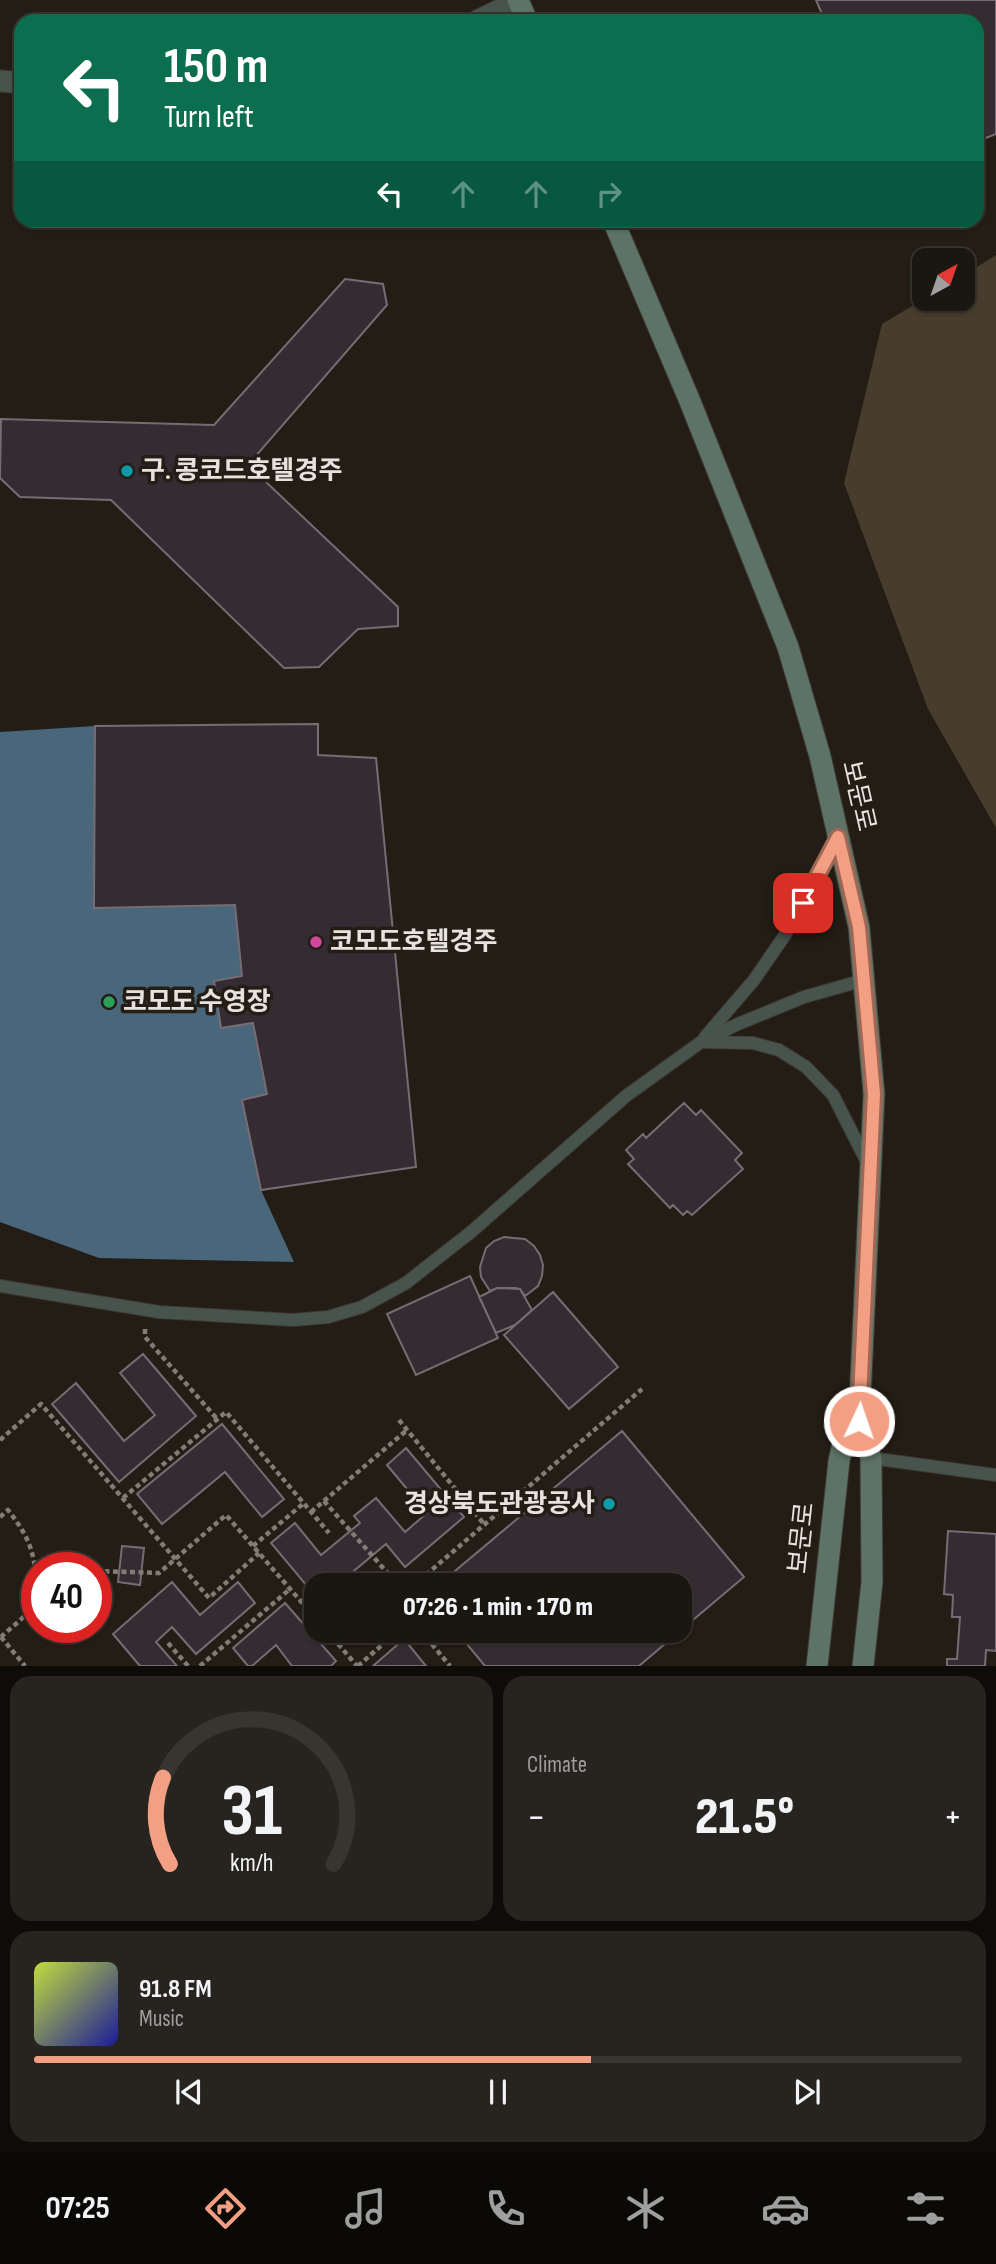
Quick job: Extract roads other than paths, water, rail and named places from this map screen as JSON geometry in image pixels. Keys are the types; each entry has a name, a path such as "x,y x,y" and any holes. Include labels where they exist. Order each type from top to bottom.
{"street":[{"path":"491,14 518,0"},
{"name":"보문로","path":"616,228 689,399 788,647 820,756 859,927 874,1094 859,1421 871,1458 872,1582 863,1665"},
{"name":"보문로","path":"817,1665 839,1461 843,1443 859,1421"}],"lane":[{"path":"701,1042 770,958 838,837"},
{"path":"0,1286 173,1313 293,1320 328,1317 362,1307 406,1283 450,1249 626,1096 701,1042 804,997 864,980"},
{"path":"701,1042 753,1043 779,1050 806,1067 833,1095 871,1170"},
{"path":"871,1458 996,1475"}],"water":[{"name":"코모도 수영장","path":"95,726 94,907 235,905 242,976 214,981 221,1027 253,1023 267,1094 242,1100 261,1190 294,1262 99,1258 0,1222 0,732"}],"place":[{"name":"구. 콩코드호텔경주","path":"127,471"},
{"name":"코모도호텔경주","path":"316,942"},
{"name":"코모도 수영장","path":"109,1002"},
{"name":"경상북도관광공사","path":"609,1504"}]}
